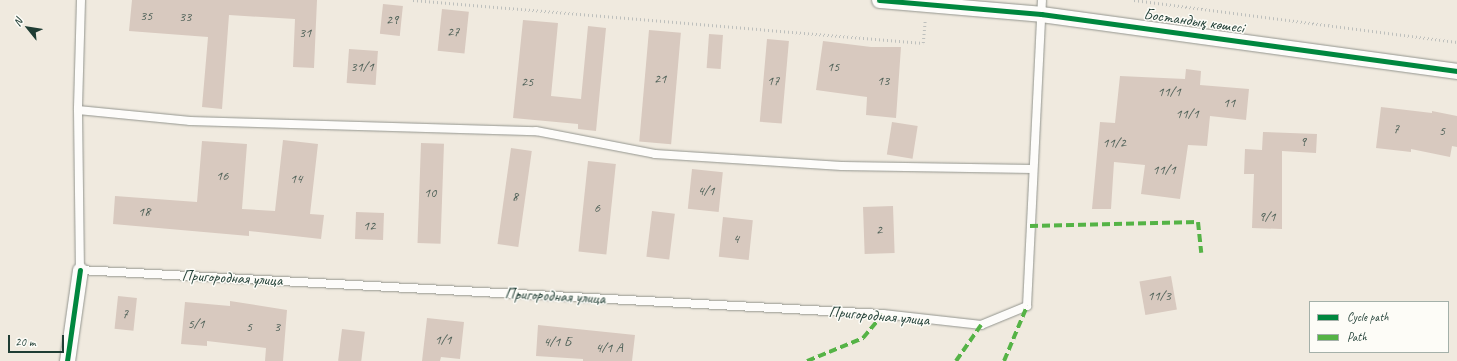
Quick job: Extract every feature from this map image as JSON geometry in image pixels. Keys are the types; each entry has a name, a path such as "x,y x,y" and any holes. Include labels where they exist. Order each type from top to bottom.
{"street":[{"name":"Бостандық көшесі","path":"879,0 928,4 1042,7 1457,71"},
{"path":"67,361 80,270"}],"lane":[{"path":"80,270 78,110 81,0"},
{"path":"78,110 190,121 536,131 655,154 842,166 1033,169 1042,7"},
{"name":"Пригородная улица","path":"80,270 875,314 981,325 1027,306 1033,169"}],"path":[{"path":"413,0 923,43 928,4"},
{"path":"1134,0 1457,42"}],"building":[{"path":"132,0 317,0 314,68 293,67 295,19 229,15 222,109 202,107 208,37 129,31"},
{"path":"383,4 403,6 400,36 380,34"},
{"path":"442,9 469,12 464,54 438,51"},
{"path":"523,20 558,23 551,96 581,99 588,26 606,28 596,131 578,129 578,124 513,118"},
{"path":"649,30 681,33 671,144 639,142"},
{"path":"709,34 723,35 721,69 707,68"},
{"path":"767,39 789,41 782,124 760,122"},
{"path":"823,41 871,47 901,47 896,118 866,115 867,97 816,90"},
{"path":"349,49 378,51 376,85 347,83"},
{"path":"1186,69 1201,71 1200,85 1249,89 1246,120 1210,116 1207,146 1188,145 1180,199 1141,194 1145,165 1114,162 1111,209 1092,209 1100,122 1115,123 1120,76 1185,79"},
{"path":"1381,107 1432,113 1432,111 1457,116 1457,147 1452,146 1450,157 1411,149 1411,152 1376,148"},
{"path":"892,122 918,126 913,159 887,155"},
{"path":"1263,132 1317,134 1316,153 1282,151 1282,229 1252,228 1254,174 1244,174 1245,149 1262,150"},
{"path":"283,140 318,144 310,214 324,215 321,239 249,231 249,236 113,224 115,196 197,202 202,141 247,144 242,209 275,211"},
{"path":"421,143 444,144 440,244 418,243"},
{"path":"511,148 532,151 518,247 498,244"},
{"path":"588,161 616,164 606,254 578,252"},
{"path":"692,169 723,172 719,212 688,209"},
{"path":"893,206 895,253 865,254 863,207"},
{"path":"652,211 675,214 669,259 646,257"},
{"path":"356,212 384,213 383,240 355,239"},
{"path":"723,217 753,220 749,260 719,257"},
{"path":"1171,276 1177,309 1145,315 1139,282"},
{"path":"118,296 137,298 133,331 115,329"},
{"path":"230,301 287,310 283,361 265,361 266,348 207,341 207,346 181,344 185,302 230,306"},
{"path":"427,318 464,322 460,359 441,357 440,361 422,361"},
{"path":"538,325 635,335 632,361 583,361 583,359 536,356"},
{"path":"342,329 365,332 361,361 338,361"}],"marked path":[{"path":"1030,226 1198,222 1201,253"},
{"path":"1004,361 1027,306"},
{"path":"807,361 863,338 883,314"},
{"path":"956,361 981,325"}],"cycle path":[{"path":"879,0 1041,14 1457,71"},
{"path":"67,361 80,270"}]}
